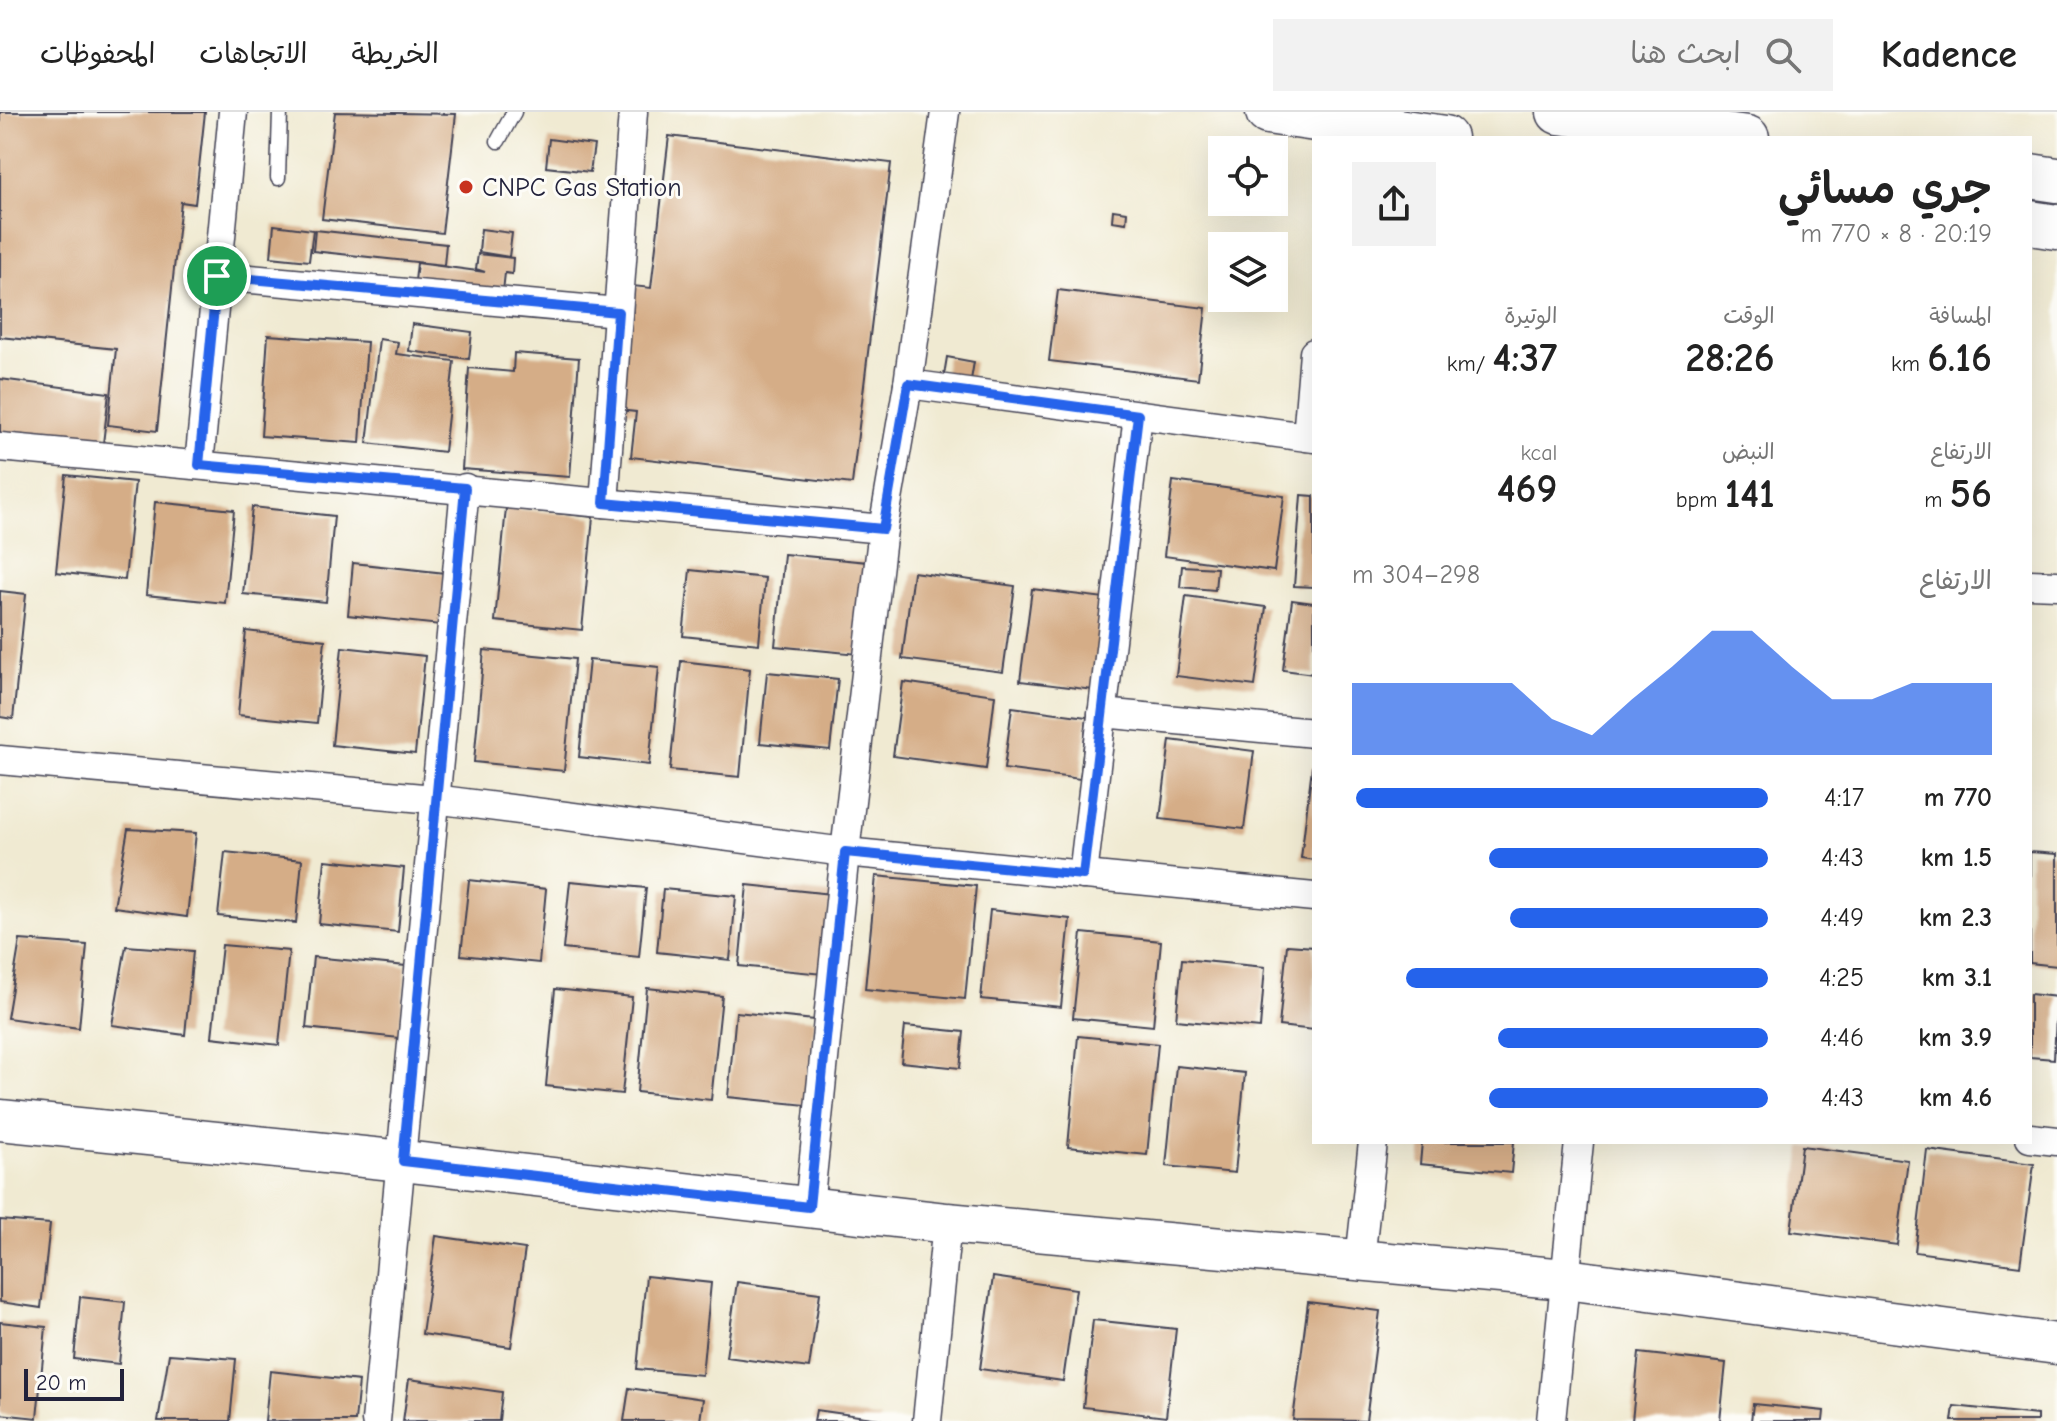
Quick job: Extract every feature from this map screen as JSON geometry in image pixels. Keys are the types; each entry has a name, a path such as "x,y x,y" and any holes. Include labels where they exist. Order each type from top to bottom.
{"highway":[{"path":"1268,112 1333,130 1417,136"},
{"path":"1559,112 1691,121 1740,136"},
{"path":"2032,176 2057,180"},
{"path":"2032,223 2057,227"}],"street":[{"path":"199,465 233,112"},
{"path":"604,503 633,112"},
{"path":"809,1207 845,852 883,529 908,384 945,112"},
{"path":"217,276 618,312"},
{"path":"908,384 1310,438 1312,396"},
{"path":"1083,875 1138,415"},
{"path":"0,447 883,529"},
{"path":"376,1421 465,488"},
{"path":"2032,584 2057,585"},
{"path":"1102,713 1312,733"},
{"path":"0,760 434,799 845,852 1312,897"},
{"path":"0,1120 403,1161 947,1223 1566,1279 2057,1344"},
{"path":"2032,1138 2057,1141"},
{"path":"1360,1260 1373,1144"},
{"path":"1551,1421 1579,1144"},
{"path":"927,1421 947,1223"}],"lane":[{"path":"278,178 280,112"},
{"path":"498,141 514,112"}],"building":[{"path":"0,112 205,112 195,204 181,202 157,431 108,425 116,349 0,337"},
{"path":"335,112 456,114 442,233 322,219"},
{"path":"669,136 891,163 852,484 631,457 636,412 618,410 633,286 651,288"},
{"path":"549,139 594,145 590,172 546,167"},
{"path":"1113,210 1127,212 1126,223 1112,221"},
{"path":"274,225 313,230 309,261 271,257"},
{"path":"481,229 512,233 509,257 479,252"},
{"path":"315,230 446,244 444,265 313,251"},
{"path":"478,254 513,258 512,274 505,273 503,291 415,281 417,263 485,272 476,269"},
{"path":"1058,290 1206,308 1198,379 1049,361"},
{"path":"412,324 472,332 469,359 409,351"},
{"path":"268,335 367,342 360,443 261,436"},
{"path":"379,339 398,342 396,354 454,361 444,452 367,443"},
{"path":"514,353 579,358 570,477 462,469 469,368 513,372"},
{"path":"947,357 974,362 971,380 944,375"},
{"path":"0,379 109,393 102,452 0,440"},
{"path":"66,475 135,482 125,580 56,572"},
{"path":"1173,481 1284,496 1274,571 1164,556"},
{"path":"1301,495 1312,496 1312,587 1294,586"},
{"path":"155,502 234,510 225,603 146,595"},
{"path":"252,507 334,516 326,602 243,594"},
{"path":"506,508 593,517 582,630 495,621"},
{"path":"784,554 867,562 858,654 775,646"},
{"path":"353,563 445,573 440,625 348,615"},
{"path":"1182,566 1217,568 1215,590 1180,587"},
{"path":"690,570 765,578 759,644 683,636"},
{"path":"913,572 1015,586 1003,672 902,659"},
{"path":"1032,589 1105,598 1093,690 1020,681"},
{"path":"0,591 26,594 13,719 0,717"},
{"path":"1186,596 1266,607 1255,686 1176,676"},
{"path":"1292,600 1312,603 1312,674 1283,670"},
{"path":"246,631 325,640 317,723 238,715"},
{"path":"342,647 425,656 415,754 332,745"},
{"path":"484,650 575,659 564,771 474,762"},
{"path":"589,660 659,667 649,765 579,757"},
{"path":"681,661 750,669 740,777 670,770"},
{"path":"767,672 838,679 830,750 760,743"},
{"path":"903,682 995,695 986,769 893,756"},
{"path":"1012,707 1087,717 1080,779 1004,769"},
{"path":"1170,740 1254,751 1244,829 1160,819"},
{"path":"1312,767 1312,860 1301,858"},
{"path":"128,829 196,833 187,917 114,907"},
{"path":"225,852 302,860 296,923 218,916"},
{"path":"2032,852 2057,854 2057,966 2032,963"},
{"path":"325,860 404,868 398,932 319,924"},
{"path":"876,876 976,886 965,999 865,989"},
{"path":"469,880 546,889 539,963 461,955"},
{"path":"570,881 646,888 639,957 563,949"},
{"path":"747,885 831,894 823,974 739,966"},
{"path":"663,889 736,896 730,960 657,952"},
{"path":"990,910 1070,919 1061,1007 981,999"},
{"path":"1082,933 1161,941 1153,1026 1073,1018"},
{"path":"20,940 87,945 79,1028 7,1018"},
{"path":"222,945 289,951 279,1045 212,1037"},
{"path":"1287,945 1312,947 1312,1030 1279,1026"},
{"path":"126,946 193,951 185,1035 112,1025"},
{"path":"313,957 406,966 399,1038 306,1028"},
{"path":"1182,959 1265,967 1260,1028 1176,1020"},
{"path":"647,988 722,996 711,1100 637,1092"},
{"path":"555,989 632,997 622,1094 546,1086"},
{"path":"2032,994 2057,997 2054,1059 2032,1057"},
{"path":"736,1012 814,1020 806,1105 728,1097"},
{"path":"905,1026 964,1032 960,1068 901,1062"},
{"path":"1078,1036 1158,1044 1147,1155 1068,1147"},
{"path":"1176,1066 1245,1073 1235,1173 1166,1166"},
{"path":"1422,1144 1514,1144 1511,1173 1420,1164"},
{"path":"1802,1146 1908,1160 1897,1245 1791,1231"},
{"path":"1927,1150 2034,1164 2020,1266 1915,1252"},
{"path":"0,1220 50,1224 41,1308 0,1302"},
{"path":"436,1236 525,1249 511,1347 422,1334"},
{"path":"646,1276 711,1283 702,1375 637,1369"},
{"path":"993,1277 1076,1289 1063,1381 980,1369"},
{"path":"737,1282 820,1293 809,1368 726,1357"},
{"path":"80,1297 125,1302 119,1364 74,1359"},
{"path":"1308,1302 1380,1311 1366,1421 1293,1420"},
{"path":"1093,1320 1176,1329 1166,1417 1083,1407"},
{"path":"0,1322 46,1327 37,1418 0,1414"},
{"path":"1639,1353 1726,1363 1720,1421 1632,1421"},
{"path":"169,1354 236,1359 230,1421 158,1421"},
{"path":"270,1371 359,1381 355,1421 265,1421"},
{"path":"409,1379 502,1392 499,1421 403,1421"},
{"path":"629,1388 703,1399 700,1421 624,1421"},
{"path":"1753,1404 1824,1411 1823,1421 1751,1421"},
{"path":"1954,1406 2037,1415 2037,1421 1952,1421"},
{"path":"816,1410 880,1419 814,1421"}],"place":[{"name":"CNPC Gas Station","path":"466,187"}],"route":[{"path":"217,276 618,312 604,503 883,529 908,384 1138,415 1083,875 845,852 809,1207 403,1161 465,488 199,465 217,276"}]}
